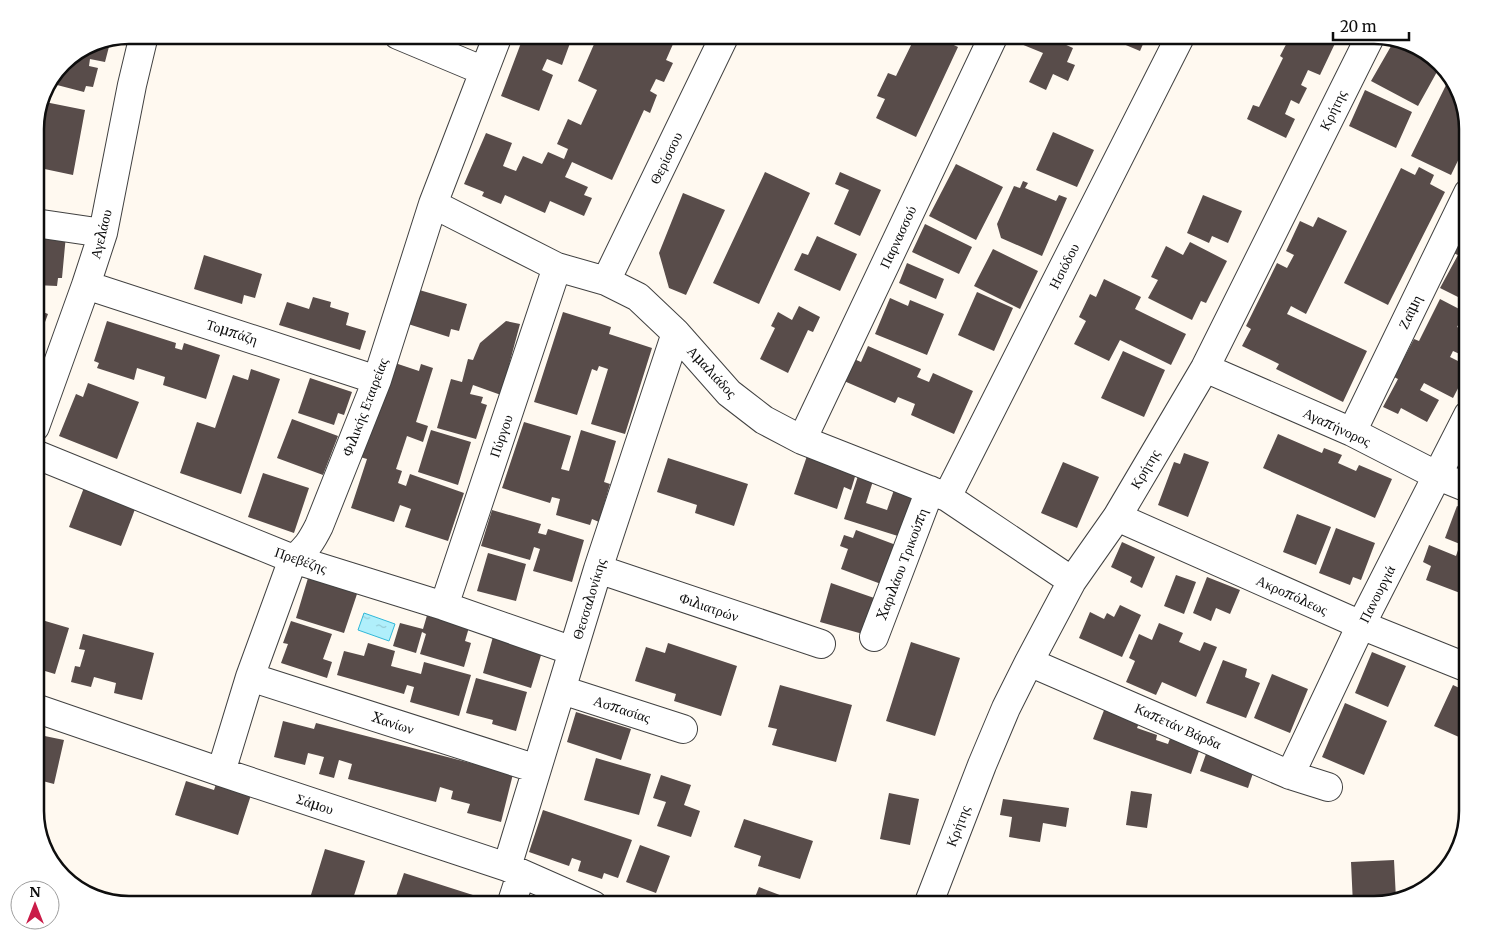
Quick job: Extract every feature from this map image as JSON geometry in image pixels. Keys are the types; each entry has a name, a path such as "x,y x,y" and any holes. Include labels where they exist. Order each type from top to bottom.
{"street":[{"name":"Αγελάου","path":"44,402 103,233 142,44"},
{"path":"420,44 484,71"},
{"name":"Φιλικής Εταιρείας","path":"221,772 250,677 293,559 303,552 311,542 319,526 377,380 434,204 494,44"},
{"name":"Θερίσσου","path":"606,281 721,44"},
{"name":"Παρνασσού","path":"802,440 990,44"},
{"name":"Ησιόδου","path":"939,494 1176,44"},
{"name":"Κρήτης","path":"938,896 982,765 1006,708 1029,662 1072,581 1117,517 1205,368 1367,44"},
{"name":"Αμαλιάδος","path":"434,204 557,267 606,281 638,297 676,333 729,393 764,420 802,440 939,494 1072,581"},
{"name":"Ζαϊμη","path":"1352,432 1459,212"},
{"path":"44,224 103,233"},
{"name":"Πύργου","path":"444,606 557,267"},
{"name":"Τομπάζη","path":"86,285 377,380"},
{"name":"Θεσσαλονίκης","path":"512,896 514,871 537,769 598,569 676,333"},
{"name":"Αγαπήνορος","path":"1205,368 1352,432 1436,475 1459,484"},
{"name":"Πανουργιά","path":"1290,775 1361,625 1459,432"},
{"name":"Πρεβέζης","path":"44,458 293,559 444,606 573,651"},
{"name":"Χαριλάου Τρικούπη","path":"874,637 939,494"},
{"name":"Ακροπόλεως","path":"1117,517 1361,625 1459,664"},
{"name":"Φιλιατρών","path":"598,569 821,644"},
{"name":"Καπετάν Βάρδα","path":"1029,662 1290,775 1328,787"},
{"name":"Χανίων","path":"250,677 537,769"},
{"name":"Ασπασίας","path":"562,690 683,729"},
{"name":"Σάμου","path":"44,711 514,871 573,896"}],"water":[{"path":"364,613 395,624 389,641 358,630"}],"building":[{"path":"521,44 570,44 562,65 547,59 542,70 553,75 539,111 501,96"},
{"path":"594,44 673,44 666,60 673,63 664,82 656,79 650,91 657,95 650,113 644,110 612,180 572,162 565,177 588,187 584,195 592,198 584,216 550,201 545,213 505,195 501,204 482,196 484,192 464,184 486,133 512,143 503,166 516,171 523,156 542,164 548,152 564,159 568,149 557,144 568,119 581,125 597,90 578,81"},
{"path":"912,44 952,44 958,47 916,137 876,118 885,99 877,96 888,73 896,76"},
{"path":"1021,44 1064,44 1073,48 1067,62 1075,65 1068,81 1053,74 1046,90 1029,82 1043,53"},
{"path":"1123,44 1143,44 1140,51"},
{"path":"1286,44 1335,44 1320,75 1308,70 1301,85 1307,88 1299,104 1291,100 1285,114 1295,119 1286,138 1247,119 1253,105 1259,107 1283,58 1280,56"},
{"path":"109,46 105,62 90,59 89,66 98,68 93,87 86,86 84,92 57,85 61,77 86,55"},
{"path":"1391,46 1417,55 1437,72 1418,106 1371,81"},
{"path":"1447,84 1455,102 1459,123 1459,159 1451,175 1411,156"},
{"path":"1365,90 1412,112 1396,148 1349,126"},
{"path":"49,103 85,110 73,175 44,169 44,123"},
{"path":"1053,132 1094,150 1077,187 1036,170"},
{"path":"956,164 1003,187 976,240 929,216"},
{"path":"1419,167 1434,175 1430,184 1445,192 1388,305 1344,283 1401,168 1415,175"},
{"path":"765,172 810,193 759,304 713,283"},
{"path":"840,172 881,190 860,236 834,224 849,190 835,184"},
{"path":"1023,181 1028,183 1025,188 1056,201 1059,195 1067,198 1042,256 1001,238 997,224 1014,186 1020,188"},
{"path":"683,193 725,210 686,295 669,288 659,253"},
{"path":"1203,195 1242,211 1228,243 1212,236 1209,243 1187,233"},
{"path":"1318,217 1347,231 1306,314 1291,306 1287,314 1367,351 1343,402 1276,369 1279,364 1242,346 1251,329 1246,326 1277,263 1287,268 1294,255 1286,251 1300,221 1313,227"},
{"path":"925,224 972,247 959,274 912,252"},
{"path":"44,234 66,235 62,278 58,278 57,286 44,285"},
{"path":"817,236 857,254 840,291 794,270 802,253 808,255"},
{"path":"1190,242 1227,261 1206,303 1201,301 1192,320 1148,298 1158,280 1151,277 1166,246 1183,255"},
{"path":"1459,242 1459,298 1440,288 1458,255 1453,253"},
{"path":"993,249 1038,271 1020,309 974,286"},
{"path":"204,255 262,274 255,298 244,295 242,304 194,289"},
{"path":"907,263 944,279 936,299 899,283"},
{"path":"1104,279 1141,297 1135,309 1186,334 1171,365 1120,340 1109,361 1074,344 1086,321 1079,317 1090,294 1096,297"},
{"path":"416,289 467,304 459,331 451,329 449,337 405,323"},
{"path":"977,292 1013,308 994,351 958,335"},
{"path":"313,297 331,302 330,307 349,313 346,325 366,331 360,350 279,325 287,302 309,309"},
{"path":"890,298 908,306 910,300 944,314 927,355 875,334"},
{"path":"1440,299 1459,309 1459,323 1457,327 1459,328 1459,354 1453,351 1450,357 1459,362 1459,386 1453,398 1424,383 1420,390 1439,400 1427,422 1401,408 1398,414 1383,407 1398,379 1394,377 1414,339 1419,341"},
{"path":"799,306 820,317 813,332 808,330 788,373 760,359 775,328 771,326 778,312 792,320"},
{"path":"44,312 48,314 44,325"},
{"path":"563,312 611,327 609,334 652,348 625,434 591,424 608,369 599,366 597,371 592,369 577,415 534,402"},
{"path":"107,321 176,343 175,348 182,350 184,343 220,355 206,399 163,385 165,377 137,368 134,380 97,368 99,363 94,361"},
{"path":"506,321 520,324 501,395 473,385 470,394 483,397 481,403 487,405 476,439 437,428 451,379 462,382 468,359 473,360 480,343"},
{"path":"868,346 921,369 917,377 929,382 933,373 973,391 954,434 911,415 915,404 898,397 895,403 844,381 854,359 861,362"},
{"path":"1123,351 1165,370 1144,417 1101,398"},
{"path":"392,362 419,371 421,364 433,368 416,422 428,426 423,442 407,436 396,469 402,471 398,483 406,486 410,474 464,493 448,541 405,527 411,509 400,505 394,522 351,508 367,459 360,457"},
{"path":"251,369 280,379 241,494 180,473 197,422 215,428 233,375 248,380"},
{"path":"310,378 352,392 344,415 338,413 334,425 298,413"},
{"path":"88,383 139,402 117,459 59,436 76,394 83,397"},
{"path":"292,419 338,436 323,475 277,458"},
{"path":"524,422 571,436 561,469 569,471 581,430 616,441 604,482 610,484 599,522 592,519 590,525 556,515 560,499 552,497 550,503 502,488"},
{"path":"431,430 471,442 458,485 418,472"},
{"path":"1278,434 1322,453 1324,448 1342,455 1338,463 1356,471 1359,465 1392,479 1375,518 1263,468"},
{"path":"808,453 857,470 851,490 844,487 837,509 794,494"},
{"path":"1184,453 1209,462 1188,517 1158,505 1174,462 1180,464"},
{"path":"668,458 748,484 734,526 695,513 697,505 657,492"},
{"path":"1063,462 1099,477 1077,528 1041,513"},
{"path":"263,473 309,488 294,533 248,517"},
{"path":"858,476 873,481 866,503 887,510 895,487 915,493 901,537 844,519"},
{"path":"85,485 137,504 121,546 69,527"},
{"path":"1457,506 1459,507 1459,544 1445,538"},
{"path":"492,510 541,524 538,533 546,535 548,529 584,540 572,582 533,571 540,549 534,547 530,560 481,546"},
{"path":"1297,514 1331,527 1316,565 1283,552"},
{"path":"1336,528 1375,543 1361,580 1353,577 1350,585 1319,573"},
{"path":"856,530 896,545 881,584 841,569 848,549 840,546 844,535 853,538"},
{"path":"1122,542 1155,557 1142,588 1130,582 1132,577 1111,567"},
{"path":"1429,545 1456,556 1459,547 1459,593 1426,580 1431,566 1423,562"},
{"path":"488,553 526,564 516,601 477,591"},
{"path":"1176,575 1196,582 1184,614 1164,606"},
{"path":"1207,577 1240,590 1230,614 1216,608 1211,621 1193,613"},
{"path":"308,578 357,594 344,633 296,618"},
{"path":"831,583 880,600 870,636 820,622"},
{"path":"1120,605 1141,615 1122,657 1079,638 1090,612 1104,619 1107,613 1114,617"},
{"path":"428,612 470,624 465,641 471,643 464,667 420,654 426,634 422,632 416,653 393,646 400,623 423,629"},
{"path":"44,621 69,628 55,674 44,671"},
{"path":"291,621 332,634 323,659 332,662 327,678 281,663 288,644 283,643"},
{"path":"1159,623 1183,633 1179,642 1200,651 1204,642 1217,647 1196,697 1162,682 1156,695 1126,682 1135,661 1129,658 1139,634 1152,640"},
{"path":"494,633 542,652 531,688 483,673"},
{"path":"83,634 154,653 142,700 114,693 116,683 94,677 91,687 71,682 75,666 80,667 85,650 79,649"},
{"path":"911,642 960,658 935,736 886,721"},
{"path":"368,643 395,651 391,666 421,674 424,662 471,675 459,716 410,702 414,687 407,685 404,694 337,675 344,651 364,656"},
{"path":"668,643 737,666 721,716 674,701 676,694 635,681 646,647 665,653"},
{"path":"1372,652 1406,666 1388,707 1355,693"},
{"path":"1223,660 1247,669 1245,677 1260,683 1246,718 1206,703"},
{"path":"1272,674 1308,689 1290,733 1254,718"},
{"path":"476,678 527,692 516,731 492,724 493,720 466,713"},
{"path":"780,685 852,705 836,762 772,745 777,729 768,727"},
{"path":"1453,685 1459,688 1459,737 1434,726"},
{"path":"1345,703 1387,721 1364,775 1322,757"},
{"path":"1106,705 1141,718 1137,728 1157,735 1156,740 1168,744 1172,733 1193,740 1190,748 1199,751 1191,774 1093,739"},
{"path":"576,712 631,729 621,760 567,742"},
{"path":"283,721 314,729 316,723 513,774 501,822 467,813 470,804 451,799 453,791 440,787 436,802 348,779 352,764 339,760 334,778 319,774 324,757 308,753 305,765 274,757"},
{"path":"44,736 64,740 54,784 44,781"},
{"path":"1206,754 1255,767 1248,788 1200,771"},
{"path":"596,758 651,774 639,815 584,800"},
{"path":"661,775 691,785 684,805 700,811 691,837 657,826 666,802 653,798"},
{"path":"186,781 214,790 216,784 251,795 238,835 175,815"},
{"path":"1131,791 1152,794 1147,828 1126,825"},
{"path":"889,793 919,799 910,845 880,839"},
{"path":"1003,799 1069,808 1066,827 1043,823 1040,842 1009,837 1012,817 1000,815"},
{"path":"543,810 632,840 618,878 604,873 602,879 578,871 581,861 572,858 569,866 529,852"},
{"path":"744,819 813,841 800,879 758,866 761,856 734,847"},
{"path":"640,845 670,856 656,893 626,882"},
{"path":"325,849 365,861 354,896 311,896"},
{"path":"1394,860 1396,893 1385,896 1353,896 1351,862"},
{"path":"404,873 476,896 396,896"},
{"path":"759,887 782,896 756,896"}]}
